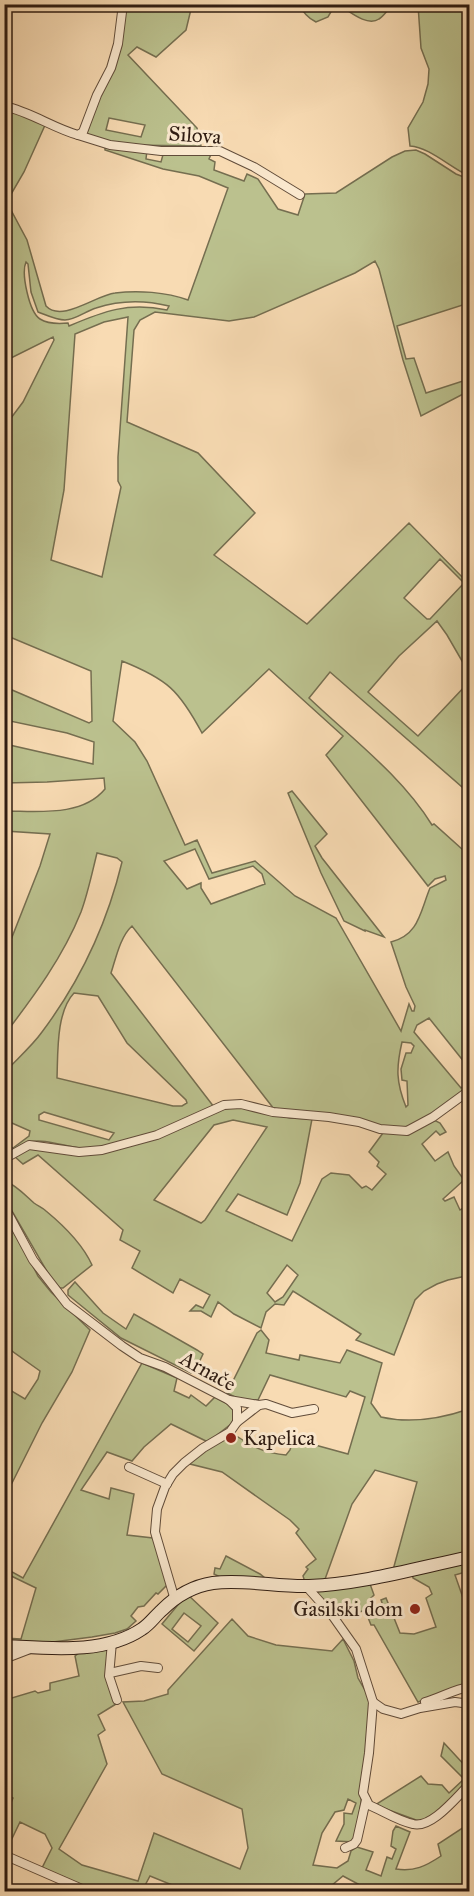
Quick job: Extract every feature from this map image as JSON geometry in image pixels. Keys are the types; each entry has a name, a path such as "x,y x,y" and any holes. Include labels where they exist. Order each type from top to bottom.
{"street":[{"path":"78,135 83,132 97,95 111,68 118,44 123,4"},
{"path":"199,4 215,4"},
{"name":"Silova","path":"4,106 22,110 65,131 110,145 161,151 220,151 254,166 300,195"},
{"path":"4,1159 29,1144 79,1152 102,1150 157,1135 224,1105 241,1104 273,1112 329,1117 359,1122 380,1129 407,1131 433,1117 470,1090"},
{"name":"Arnače","path":"4,1206 33,1260 67,1304 140,1358 165,1367 229,1400 237,1408 237,1422 231,1432 184,1463 167,1484 157,1509 155,1532 175,1600"},
{"path":"229,1400 266,1404 291,1413 314,1409"},
{"path":"237,1422 259,1405"},
{"path":"129,1467 167,1484"},
{"path":"4,1646 80,1647 112,1642 143,1628 187,1590 213,1583 254,1582 306,1586 354,1580 470,1557"},
{"path":"306,1586 332,1615 356,1649 373,1702 363,1793 369,1805 414,1825 424,1825 449,1806 470,1784"},
{"path":"112,1642 110,1673 112,1689 117,1700"},
{"path":"4,1659 33,1648"},
{"path":"110,1673 141,1666 158,1668"},
{"path":"410,1711 424,1702 470,1687"},
{"path":"373,1702 383,1709 401,1714 455,1701 470,1704"},
{"path":"345,1848 357,1840 366,1800"},
{"path":"4,1855 89,1892"},
{"path":"4,1886 10,1892"}],"green space":[{"path":"300,4 335,5 328,17 316,22 306,15"},
{"path":"126,5 192,5 186,30 156,57 137,47 128,55 197,128 201,146 128,145 90,138 86,135 100,96","holes":["109,118 145,125 141,137 106,130"]},
{"path":"339,5 393,5 379,19 369,21"},
{"path":"418,5 469,5 469,176 425,150 410,146 408,128 423,102 429,69 421,48"},
{"path":"5,109 46,123 24,172 10,196 11,210 27,240 46,306 53,310 70,310 107,295 124,292 161,293 188,300 228,188 199,176 163,169 105,150 105,146 147,150 146,159 161,162 164,151 212,152 209,159 215,162 214,170 244,181 247,174 258,179 278,209 298,215 305,194 336,193 405,151 416,150 456,174 469,179 469,303 397,326 406,359 414,358 426,393 469,379 469,391 421,416 375,261 355,273 254,317 229,321 155,312 140,320 134,330 127,422 198,453 255,513 214,555 307,624 409,523 469,584 467,630 469,673 437,621 399,656 368,692 418,736 469,682 469,793 330,672 309,698 391,773 432,825 434,824 462,849 469,850 469,1068 429,1018 417,1025 414,1032 461,1088 469,1082 469,1086 419,1124 402,1129 274,1109 132,926 121,942 111,973 214,1107 116,1145 92,1149 37,1141 22,1144 5,1156 5,1145 13,1148 29,1136 30,1131 5,1120 5,1072 42,1032 69,992 91,951 109,907 122,862 117,858 97,853 83,905 66,945 37,991 5,1034 5,955 50,834 5,831 5,811 72,808 95,798 105,789 104,778 5,783 5,744 93,764 94,742 67,733 5,720 5,687 89,723 92,721 91,671 5,635 5,426 23,402 54,340 53,337 5,361","holes":["26,262 31,292 38,312 59,319 69,320 96,308 123,302 169,306 167,310 140,307 116,309 69,326 68,323 50,323 40,319 32,309 25,275","128,317 118,457 118,481 121,487 102,577 51,560 64,490 75,334 104,322","440,559 464,583 430,619 427,619 404,598","122,661 161,680 170,688 186,706 202,733 269,669 343,736 326,755 428,886 435,879 445,876 446,880 430,888 421,914 408,934 391,942 415,1006 412,1011 409,1004 401,1031 336,918 295,896 255,861 212,873 197,840 185,845 147,761 135,742 113,721","195,849 209,879 253,866 262,874 265,884 211,904 201,888 201,883 187,889 164,861","74,993 98,996 127,1043 187,1103 182,1106 173,1106 57,1078 59,1033 64,1011","402,1042 411,1043 414,1046 411,1053 406,1053 401,1069 402,1080 407,1081 408,1105 406,1107 400,1090 399,1060","44,1112 114,1133 109,1140 39,1120 39,1115"]},
{"path":"292,791 327,834 315,846 322,858 384,937 344,921 321,873 288,793"},
{"path":"242,1106 290,1118 312,1119 300,1183 287,1215 238,1194 226,1211 292,1241 322,1179 331,1173 349,1175 362,1188 366,1186 372,1190 386,1174 377,1166 379,1162 369,1152 383,1133 434,1120 440,1123 446,1132 440,1135 436,1131 422,1144 435,1161 448,1152 464,1180 443,1199 445,1201 454,1197 460,1210 469,1204 469,1381 466,1276 437,1284 424,1291 415,1300 394,1355 356,1340 361,1334 293,1291 284,1305 275,1304 266,1312 261,1328 234,1314 218,1302 211,1317 201,1311 190,1311 196,1305 203,1308 210,1295 180,1279 173,1293 132,1268 140,1251 120,1240 123,1230 38,1155 23,1164 14,1156 32,1148 91,1154 219,1110","holes":["233,1120 267,1127 205,1220 201,1223 154,1200 214,1125","287,1265 298,1275 283,1297 275,1302 267,1293"]},
{"path":"4,1180 59,1223 78,1243 92,1265 63,1288 52,1280 5,1199"},
{"path":"5,1212 38,1276 90,1330 72,1372 42,1423 5,1497 5,1387 25,1399 38,1379 40,1371 5,1346"},
{"path":"75,1282 103,1313 126,1329 134,1314 203,1354 195,1371 191,1373 121,1338 68,1295 68,1290"},
{"path":"261,1330 269,1340 266,1353 299,1360 300,1355 340,1363 347,1350 382,1363 371,1403 381,1417 403,1420 425,1419 469,1409 469,1552 393,1570 417,1482 375,1470 352,1504 324,1582 305,1582 303,1576 308,1569 306,1567 316,1559 296,1533 299,1529 290,1520 222,1472 190,1464 189,1462 227,1436 232,1442 238,1437 272,1453 286,1455 293,1440 297,1440 348,1454 365,1397 350,1391 346,1397 270,1375 258,1400 239,1399 227,1393 257,1333"},
{"path":"142,1363 177,1378 174,1391 189,1398 191,1395 206,1406 215,1397 232,1406 234,1418 231,1424 208,1442 171,1424 144,1447 132,1461 107,1452 81,1490 109,1499 111,1488 134,1494 127,1535 153,1538 168,1584 144,1606 138,1607 131,1616 136,1621 127,1629 92,1637 45,1643 5,1643 5,1638 21,1639 36,1588 5,1573 5,1568 23,1578"},
{"path":"226,1556 265,1578 222,1578 214,1574 215,1568 220,1569"},
{"path":"469,1560 469,1571 455,1575 469,1615 469,1684 418,1702 374,1625 371,1625 365,1610 357,1613 355,1608 335,1613 314,1592 369,1581 374,1595 371,1598 379,1610 384,1608 381,1600 386,1598 400,1633 414,1634 436,1627 426,1598 432,1594 429,1587 413,1578 412,1573"},
{"path":"187,1594 218,1623 194,1651 162,1624","holes":["184,1613 201,1626 188,1642 172,1629"]},
{"path":"232,1619 248,1636 276,1645 332,1651 343,1639 354,1661 358,1678 370,1699 361,1803 354,1842 336,1841 344,1824 344,1813 352,1814 356,1803 348,1799 344,1810 335,1812 322,1833 313,1865 337,1868 348,1861 351,1851 357,1847 373,1852 366,1870 381,1876 387,1857 392,1859 396,1849 391,1846 396,1826 410,1832 396,1869 414,1869 441,1856 438,1844 467,1825 468,1832 463,1837 469,1844 470,1854 465,1891 371,1891 343,1876 325,1891 182,1891 182,1889 150,1876 142,1891 95,1891 42,1868 52,1848 45,1834 20,1822 5,1850 5,1802 10,1805 13,1798 8,1795 5,1799 4,1714 7,1713 5,1700 35,1691 38,1693 50,1690 50,1683 79,1676 75,1656 86,1650 104,1649 108,1650 116,1704 98,1715 105,1730 98,1735 107,1764 59,1849 82,1865 138,1881 154,1833 240,1869 248,1848 242,1809 162,1774 123,1702 144,1701 168,1694 168,1690"},
{"path":"444,1743 469,1770 469,1778 431,1818 423,1822 375,1805 421,1776 428,1784 442,1785 449,1793 464,1779 441,1756"}],"place":[{"name":"Kapelica","path":"231,1438"},
{"name":"Gasilski dom","path":"415,1609"}]}
